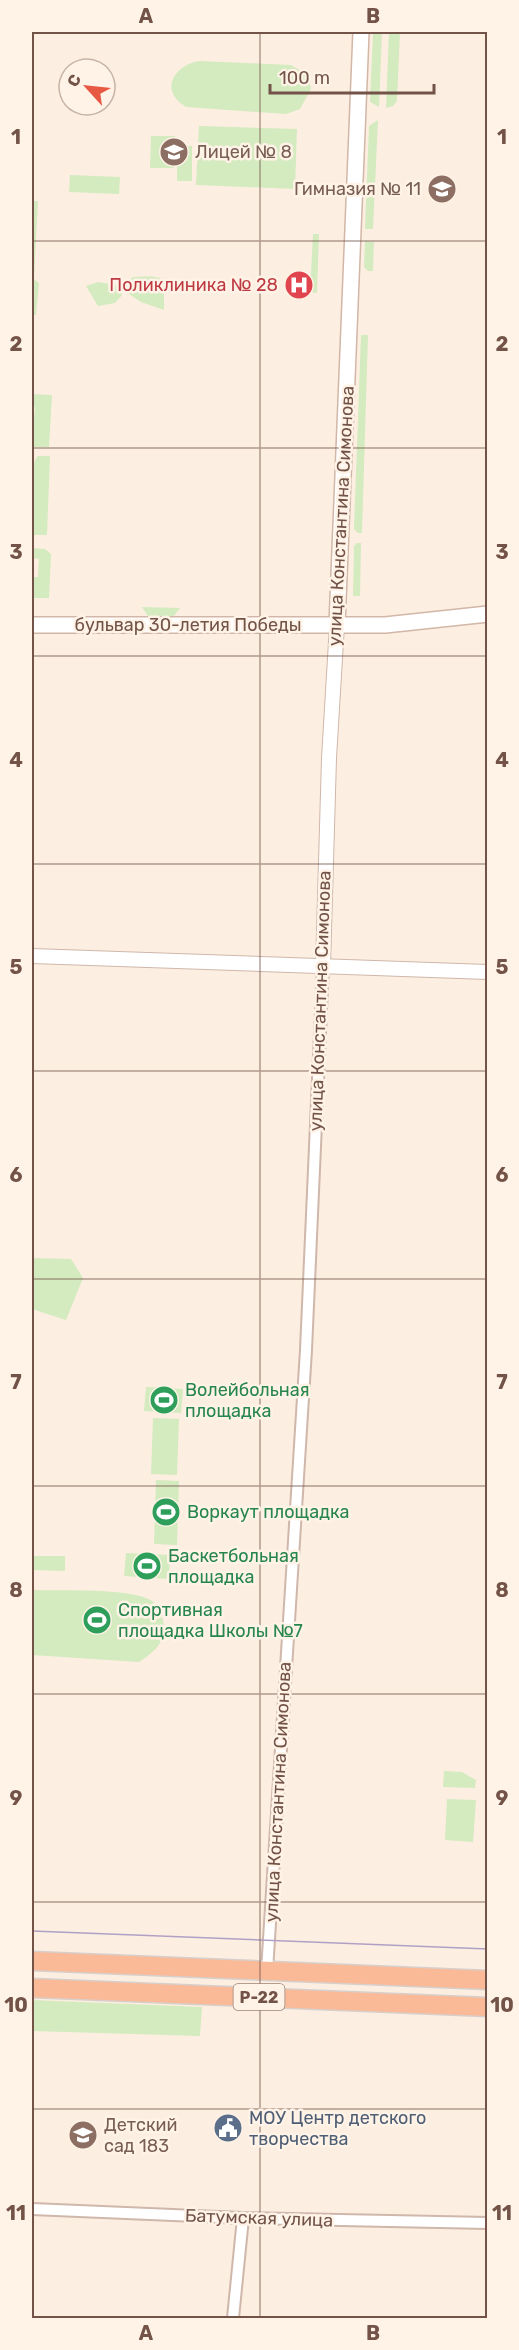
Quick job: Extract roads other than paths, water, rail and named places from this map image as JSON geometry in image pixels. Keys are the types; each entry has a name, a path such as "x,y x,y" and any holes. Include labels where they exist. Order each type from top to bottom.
{"highway":[{"name":"Р-22","path":"32,1961 488,1980"},
{"name":"Р-22","path":"32,1988 488,2007"}],"main road":[{"name":"улица Константина Симонова","path":"337,625 361,32"},
{"name":"бульвар 30-летия Победы","path":"32,625 385,624 488,614"}],"street":[{"name":"улица Константина Симонова","path":"267,1971 306,1350 323,966 329,758 337,625"},
{"path":"32,956 488,972"},
{"name":"Батумская улица","path":"32,2209 243,2218 488,2223"},
{"path":"233,2319 243,2218"}],"tram line":[{"path":"32,1931 488,1949"}],"place":[{"name":"Лицей № 8","path":"174,152"},
{"name":"Гимназия № 11","path":"442,189"},
{"name":"Поликлиника № 28","path":"299,285"},
{"name":"Волейбольная площадка","path":"164,1400"},
{"name":"Воркаут площадка","path":"166,1512"},
{"name":"Баскетбольная площадка","path":"147,1566"},
{"name":"Спортивная площадка Школы №7","path":"97,1620"},
{"name":"МОУ Центр детского творчества","path":"228,2128"},
{"name":"Детский сад 183","path":"83,2135"}]}
